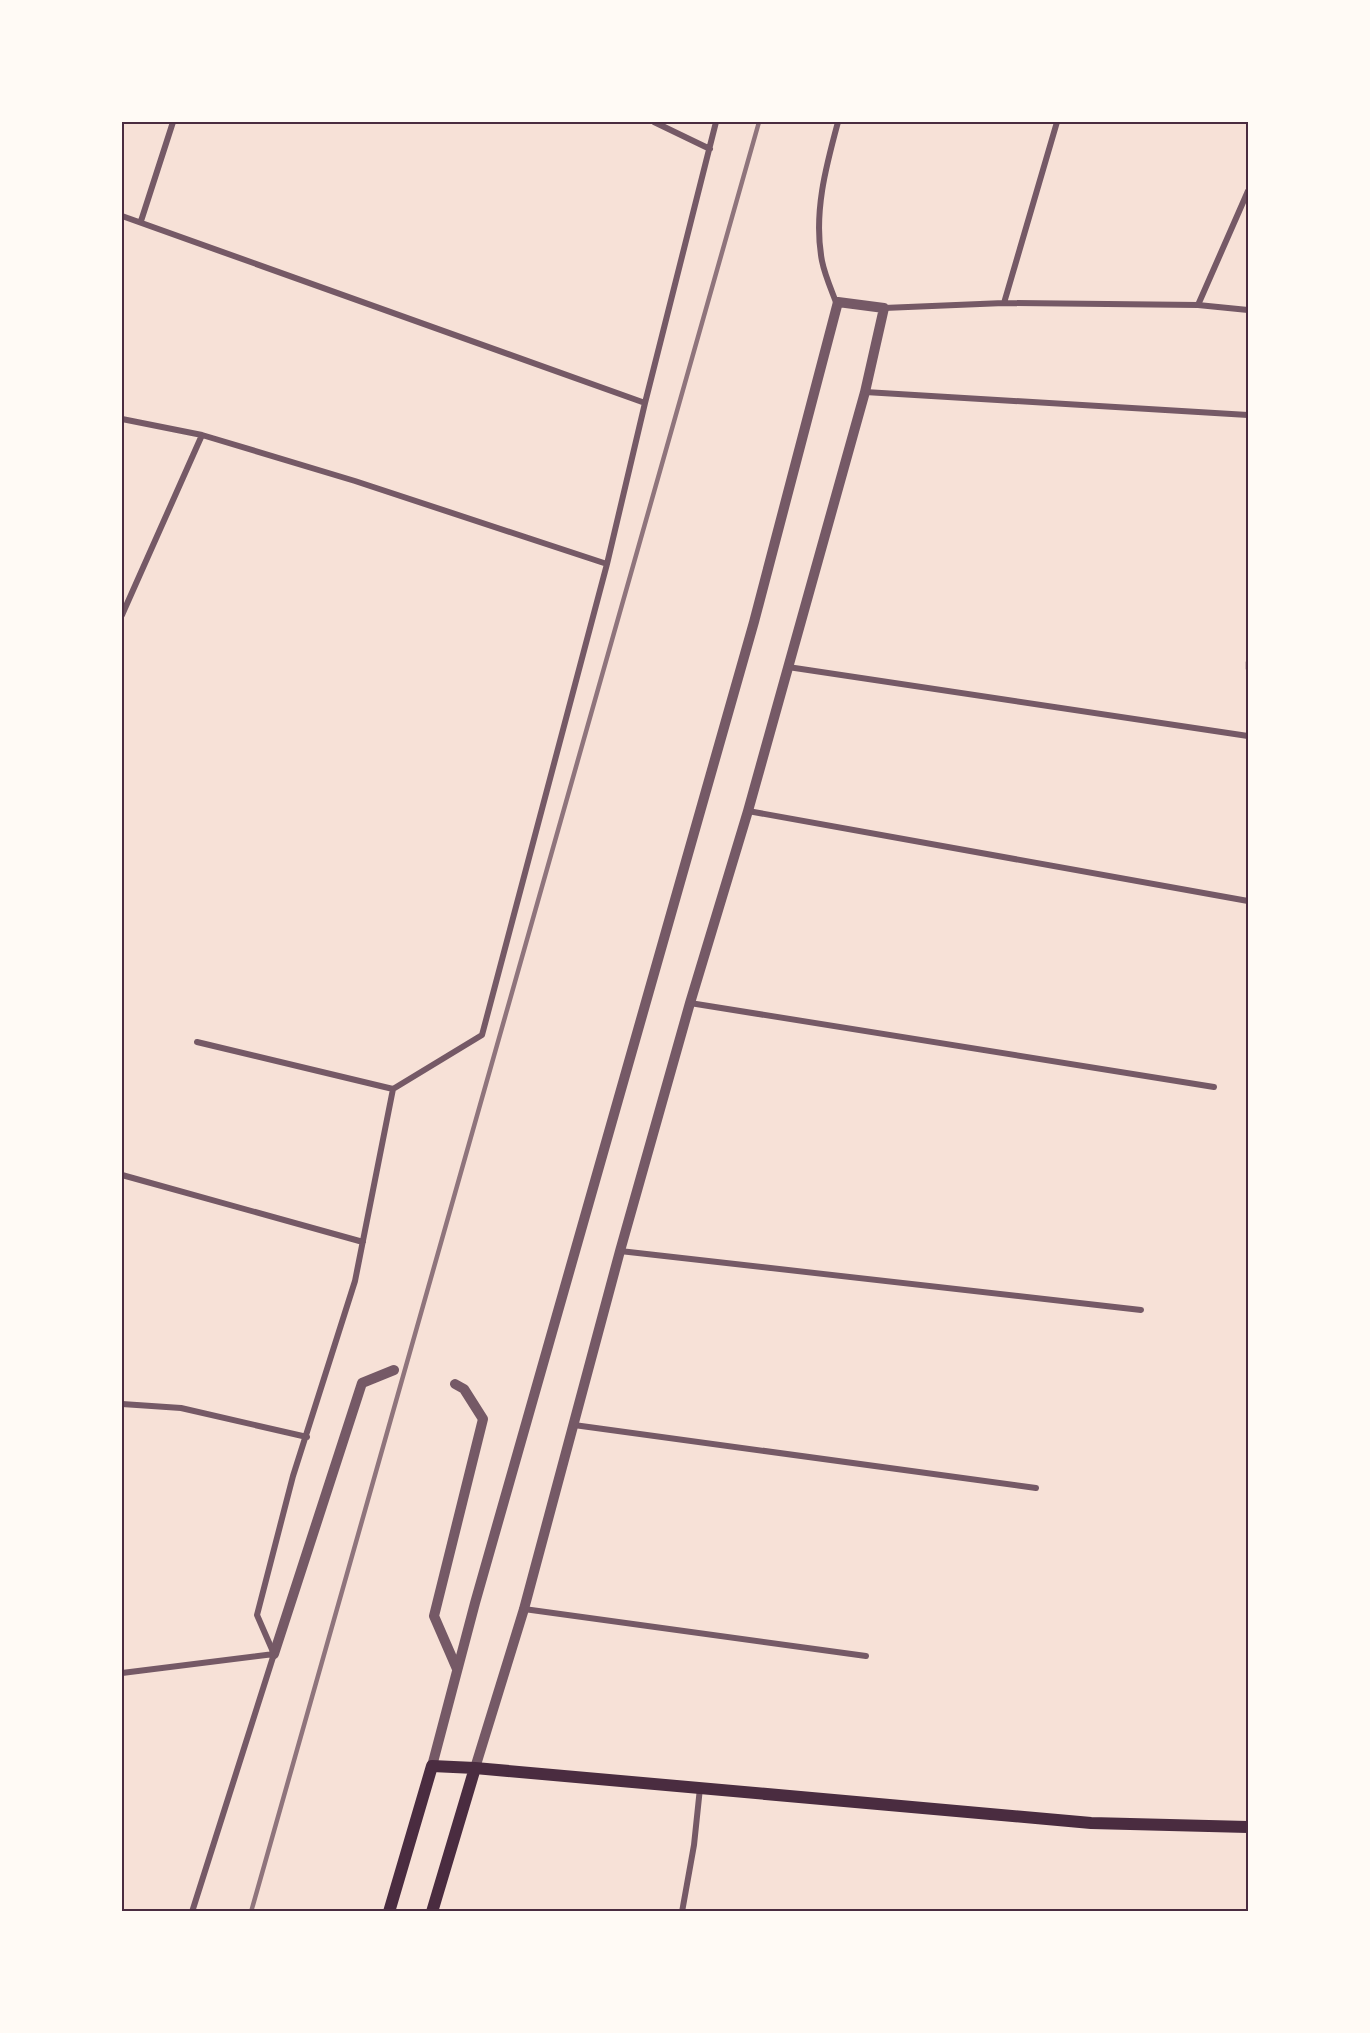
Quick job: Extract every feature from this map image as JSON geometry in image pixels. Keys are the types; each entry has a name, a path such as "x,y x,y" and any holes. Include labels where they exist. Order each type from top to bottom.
{"main road":[{"path":"388,1911 432,1766 1091,1823 1248,1827"},
{"path":"432,1911 475,1768"}],"street":[{"path":"141,221 173,122"},
{"path":"654,122 710,149"},
{"path":"197,1042 393,1089 482,1035 607,564 716,122"},
{"path":"837,306 822,260 820,224 822,179 838,122"},
{"path":"1004,303 1057,122"},
{"path":"1197,305 1248,191"},
{"path":"122,216 645,403"},
{"path":"432,1766 457,1670 754,622 838,302 884,308 1004,303 1197,305 1248,310"},
{"path":"475,1768 524,1609 620,1251 690,1003 748,811 865,392 884,308"},
{"path":"865,392 1248,415"},
{"path":"122,419 202,435 607,564"},
{"path":"122,615 202,435"},
{"path":"788,667 1248,736"},
{"path":"748,811 1248,901"},
{"path":"690,1003 1214,1087"},
{"path":"274,1654 257,1615 293,1476 355,1281 393,1089"},
{"path":"122,1175 363,1242"},
{"path":"620,1251 1141,1310"},
{"path":"192,1911 362,1383 394,1370"},
{"path":"456,1384 464,1389 483,1419 434,1616 457,1670"},
{"path":"122,1404 181,1408 307,1437"},
{"path":"574,1425 1036,1488"},
{"path":"524,1609 866,1656"},
{"path":"122,1673 274,1654"},
{"path":"682,1911 694,1845 700,1788"}],"lane":[{"path":"1248,663 1248,669"}],"railway":[{"path":"251,1912 759,122"}]}
